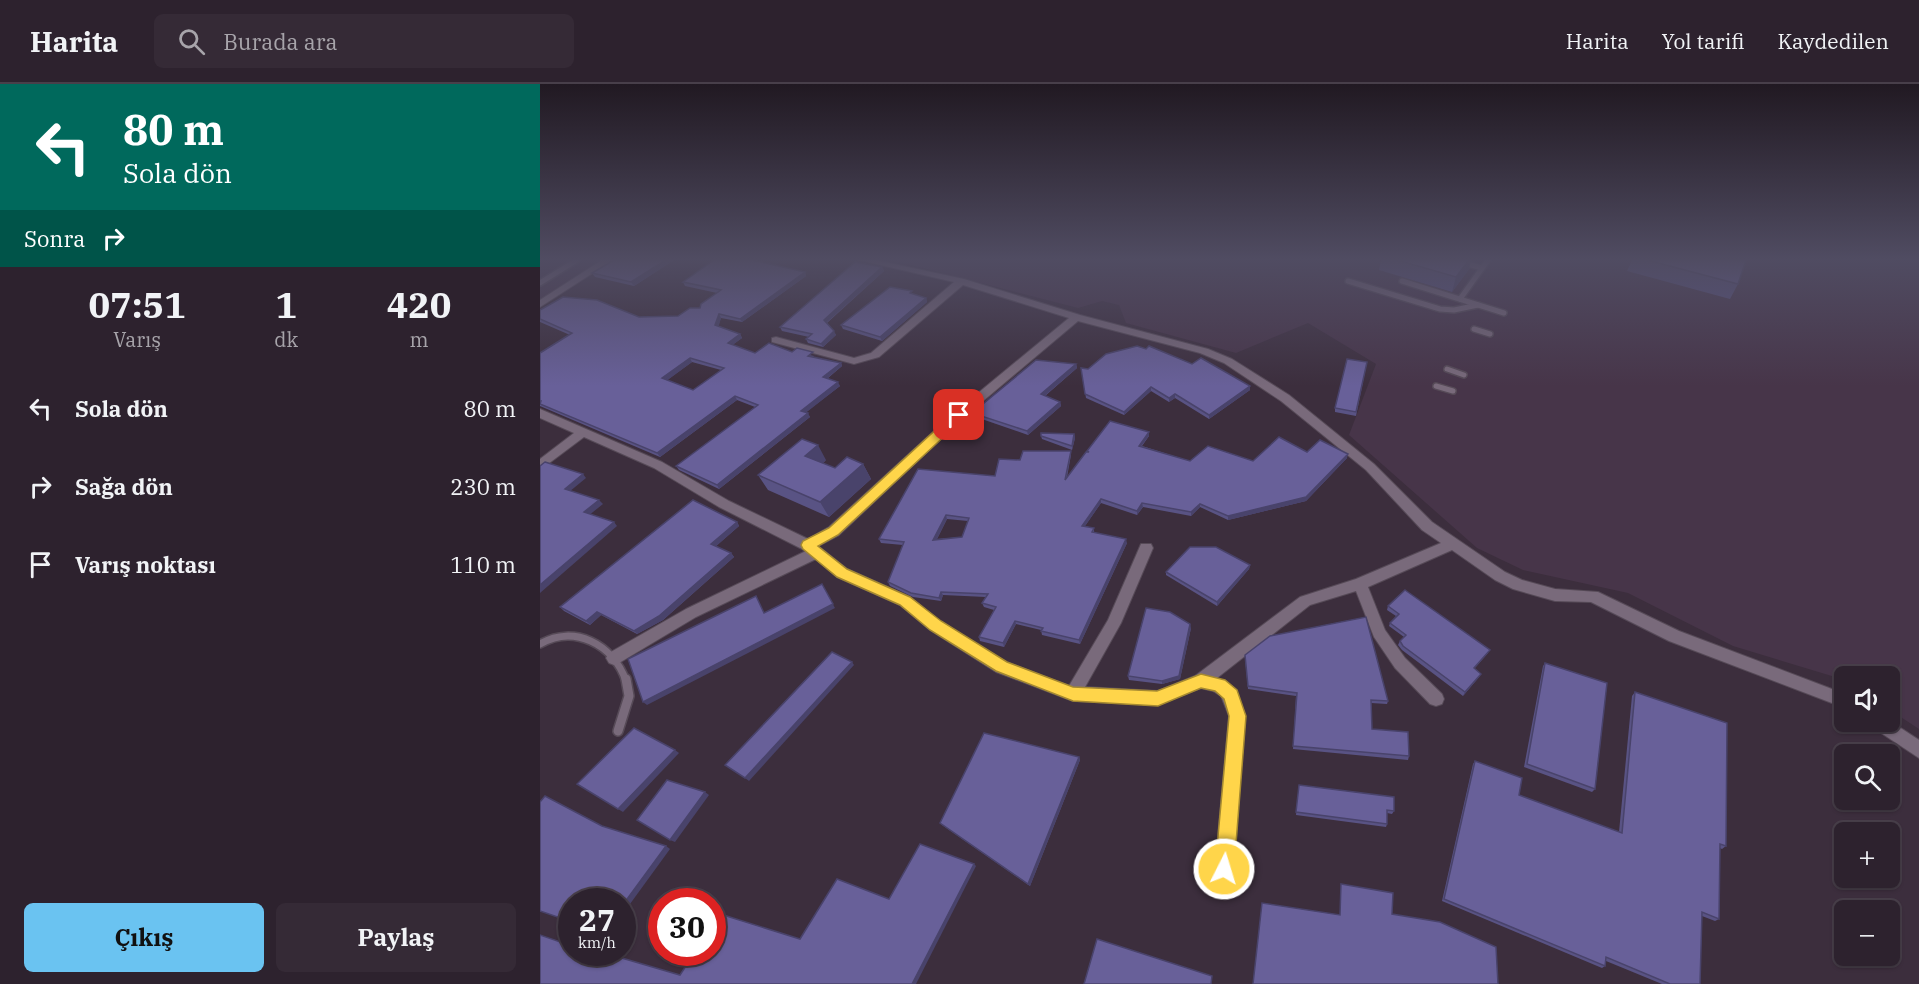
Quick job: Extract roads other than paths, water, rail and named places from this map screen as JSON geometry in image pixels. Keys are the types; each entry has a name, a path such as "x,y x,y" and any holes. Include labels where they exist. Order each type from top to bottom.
{"street":[{"path":"776,340 854,361 865,359 875,355 937,302"},
{"path":"1028,302 1204,351 1228,362 1285,399 1354,454 1372,469 1427,526 1454,543 1482,566 1518,585 1555,595 1593,596 1674,636 1834,696"},
{"path":"614,658 691,613 813,548 959,415 1076,317"},
{"path":"540,413 658,465 724,504 813,548 842,573 905,601 935,626 1001,667 1073,694 1158,698 1201,681 1305,601 1360,584 1454,543"},
{"path":"540,466 582,432"},
{"path":"1073,694 1114,623 1146,549"},
{"path":"1360,584 1378,633 1400,663 1436,699"},
{"path":"1201,681 1219,685 1231,695 1237,716 1224,869"},
{"path":"1893,732 1919,750"}],"lane":[{"path":"1417,302 1440,309 1454,310 1478,305"},
{"path":"1469,302 1504,313"},
{"path":"1474,329 1490,334"},
{"path":"1447,369 1464,375"},
{"path":"1436,386 1453,391"},
{"path":"540,644 554,635 572,635 584,638 614,658 621,666 630,692 618,731"}]}
